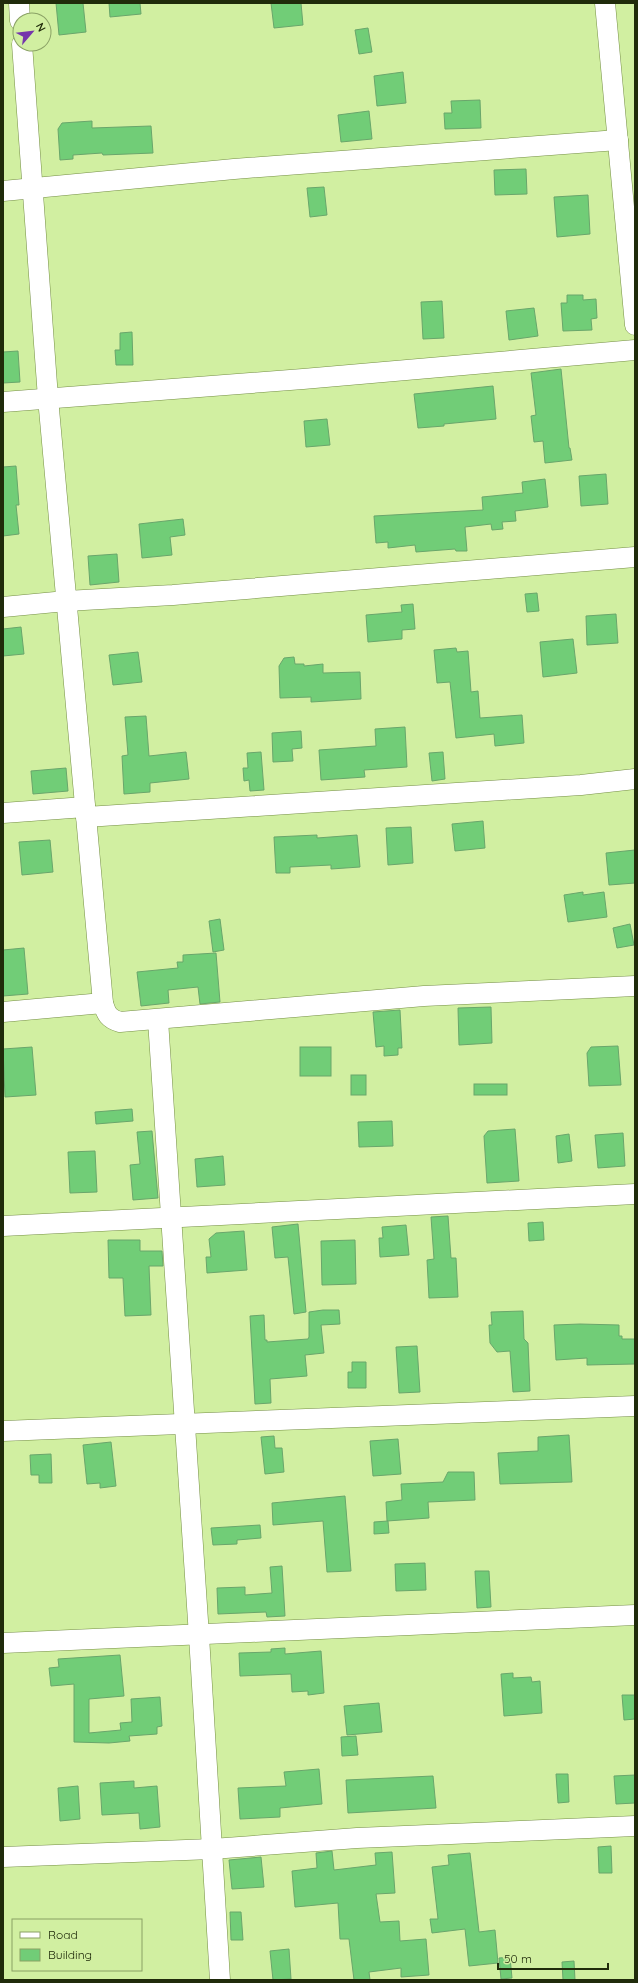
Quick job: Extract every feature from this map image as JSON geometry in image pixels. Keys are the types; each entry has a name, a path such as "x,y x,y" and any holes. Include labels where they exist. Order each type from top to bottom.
{"street":[{"path":"606,3 635,325"},
{"path":"23,52 48,398 103,1004 106,1013 112,1020 120,1022 158,1020 264,1009 424,996 635,986"},
{"path":"3,191 242,169 618,140"},
{"path":"3,402 311,378 635,350"},
{"path":"3,607 66,601 173,595 635,557"},
{"path":"3,813 86,812 573,786 635,779"},
{"path":"3,1012 103,1004"},
{"path":"158,1020 199,1636 220,1980"},
{"path":"3,1226 635,1194"},
{"path":"3,1431 184,1423 416,1416 635,1406"},
{"path":"3,1643 199,1636 635,1616"},
{"path":"3,1857 212,1849 357,1838 635,1826"}],"building":[{"path":"56,3 83,3 86,32 59,35"},
{"path":"109,3 140,3 141,14 110,17"},
{"path":"271,3 301,3 303,25 274,28"},
{"path":"368,28 372,52 359,54 355,30"},
{"path":"403,72 406,103 377,106 374,76"},
{"path":"480,100 481,128 445,129 444,113 452,113 451,101"},
{"path":"369,111 372,139 341,142 338,115"},
{"path":"92,121 92,128 151,126 153,153 103,155 102,153 73,155 73,159 60,160 58,129 62,123"},
{"path":"526,169 527,194 495,195 494,170"},
{"path":"324,187 327,215 310,217 307,188"},
{"path":"588,195 590,234 557,237 554,197"},
{"path":"567,295 583,295 583,300 596,299 597,318 591,319 592,330 563,331 561,303 567,303"},
{"path":"442,301 444,338 423,339 421,302"},
{"path":"534,308 538,336 509,340 506,311"},
{"path":"132,332 133,365 116,365 115,350 120,350 120,333"},
{"path":"18,351 20,382 3,383 3,352"},
{"path":"561,369 569,448 572,460 545,463 543,441 534,442 531,416 536,415 531,373"},
{"path":"493,386 496,419 418,428 414,394"},
{"path":"327,419 330,445 306,447 304,421"},
{"path":"16,466 19,505 16,505 19,534 3,536 3,467"},
{"path":"606,474 608,504 581,506 579,476"},
{"path":"545,479 548,507 515,511 516,521 502,522 503,529 492,530 491,524 465,527 467,551 456,551 455,549 416,552 415,545 388,548 388,542 376,543 374,516 483,510 482,497 523,493 522,482"},
{"path":"183,519 185,535 170,537 172,555 142,558 139,524"},
{"path":"117,554 119,582 90,585 88,556"},
{"path":"537,593 539,611 527,612 525,594"},
{"path":"413,604 415,629 402,630 402,639 368,642 366,615 402,612 401,605"},
{"path":"616,614 618,643 587,645 586,616"},
{"path":"21,627 24,654 3,656 3,629"},
{"path":"573,639 577,673 543,677 540,642"},
{"path":"456,648 457,652 468,651 471,692 478,691 480,718 522,715 524,743 495,746 494,734 456,738 450,682 437,683 434,650"},
{"path":"138,652 142,682 113,685 109,655"},
{"path":"294,657 295,664 304,664 304,666 323,664 323,673 360,672 361,699 311,702 311,697 280,698 279,666 284,658"},
{"path":"146,716 149,756 186,752 189,779 150,783 150,792 124,794 122,756 128,755 125,717"},
{"path":"405,727 407,767 364,770 365,777 321,780 319,750 376,746 375,729"},
{"path":"301,731 302,748 292,749 293,761 273,762 272,733"},
{"path":"261,752 264,790 250,791 249,780 244,781 243,768 248,768 247,753"},
{"path":"443,752 445,779 432,781 429,753"},
{"path":"66,768 68,791 33,794 31,771"},
{"path":"483,821 485,848 455,851 452,824"},
{"path":"411,827 413,863 388,865 386,828"},
{"path":"317,835 317,838 357,835 360,867 331,869 331,865 290,867 290,873 276,873 274,837"},
{"path":"50,840 53,872 22,875 19,842"},
{"path":"635,850 635,883 609,885 606,853"},
{"path":"583,892 583,895 604,892 607,917 568,922 564,895"},
{"path":"220,919 224,950 213,952 209,921"},
{"path":"630,924 634,945 617,948 613,928"},
{"path":"24,948 28,994 3,996 3,950"},
{"path":"216,953 220,1002 200,1004 198,987 168,990 169,1003 141,1006 137,972 178,968 177,962 183,962 183,955"},
{"path":"491,1007 492,1043 459,1045 458,1008"},
{"path":"400,1010 402,1048 398,1048 398,1055 384,1056 384,1046 376,1047 373,1012"},
{"path":"618,1046 621,1085 589,1086 587,1053 591,1047"},
{"path":"32,1047 36,1095 5,1097 3,1049"},
{"path":"300,1047 331,1047 331,1076 300,1076"},
{"path":"351,1075 366,1075 366,1095 351,1095"},
{"path":"474,1084 507,1084 507,1095 474,1095"},
{"path":"132,1109 133,1121 96,1124 95,1112"},
{"path":"392,1121 393,1146 359,1147 358,1122"},
{"path":"515,1129 519,1181 487,1183 484,1136 488,1131"},
{"path":"152,1131 158,1198 133,1200 130,1165 140,1164 137,1132"},
{"path":"623,1133 625,1166 598,1168 595,1135"},
{"path":"569,1134 572,1161 558,1163 556,1136"},
{"path":"95,1151 97,1192 70,1193 68,1152"},
{"path":"223,1156 225,1185 197,1187 195,1159"},
{"path":"448,1216 451,1258 456,1258 458,1297 429,1298 427,1260 434,1259 431,1217"},
{"path":"543,1222 544,1240 529,1241 528,1223"},
{"path":"298,1224 306,1312 294,1314 288,1257 275,1258 272,1227"},
{"path":"406,1225 409,1255 380,1257 379,1238 383,1238 382,1227"},
{"path":"244,1231 247,1270 207,1273 206,1257 211,1257 209,1239 216,1233"},
{"path":"108,1240 140,1240 140,1251 162,1251 163,1266 149,1266 151,1315 125,1316 123,1278 109,1278"},
{"path":"355,1240 356,1284 322,1285 321,1241"},
{"path":"339,1310 340,1324 321,1325 324,1353 305,1355 307,1376 270,1379 271,1403 255,1404 250,1316 264,1315 265,1340 267,1340 267,1342 308,1339 309,1312"},
{"path":"523,1311 524,1339 528,1343 530,1391 513,1392 510,1351 497,1352 490,1343 489,1325 492,1325 491,1312"},
{"path":"554,1325 619,1325 619,1336 622,1336 622,1339 635,1339 635,1364 587,1365 587,1358 556,1360"},
{"path":"417,1346 420,1392 399,1393 396,1347"},
{"path":"352,1362 366,1362 366,1388 348,1388 348,1372 352,1372"},
{"path":"569,1435 572,1482 500,1484 498,1453 538,1451 538,1437"},
{"path":"274,1436 275,1448 282,1448 284,1472 265,1474 261,1437"},
{"path":"398,1439 401,1474 373,1476 370,1441"},
{"path":"111,1442 116,1486 100,1488 100,1483 87,1484 83,1445"},
{"path":"51,1454 52,1483 39,1483 39,1475 31,1475 30,1455"},
{"path":"448,1472 474,1472 475,1500 428,1502 429,1518 387,1521 386,1502 402,1500 401,1484 443,1482"},
{"path":"345,1496 351,1571 327,1572 323,1521 273,1525 272,1503"},
{"path":"388,1521 389,1533 374,1534 374,1522"},
{"path":"260,1525 261,1538 237,1540 237,1544 213,1545 211,1528"},
{"path":"425,1563 426,1590 396,1591 395,1564"},
{"path":"282,1566 285,1616 267,1617 266,1612 218,1614 217,1588 245,1587 245,1595 272,1593 270,1567"},
{"path":"475,1571 489,1571 491,1607 477,1608"},
{"path":"285,1648 285,1654 321,1651 324,1693 308,1695 308,1691 292,1692 291,1674 240,1676 239,1653 271,1652 271,1649"},
{"path":"120,1655 124,1696 89,1699 89,1733 121,1730 120,1723 132,1722 131,1699 160,1697 162,1726 157,1727 157,1734 129,1736 130,1741 109,1743 74,1742 74,1684 51,1686 49,1668 59,1667 58,1659"},
{"path":"513,1673 513,1678 531,1677 532,1682 540,1681 542,1713 504,1716 501,1674"},
{"path":"622,1695 635,1695 635,1719 624,1720"},
{"path":"379,1703 382,1732 347,1735 344,1706"},
{"path":"356,1736 358,1755 342,1756 341,1737"},
{"path":"319,1769 322,1804 280,1808 280,1817 240,1819 238,1788 286,1786 284,1772"},
{"path":"556,1774 568,1774 569,1802 558,1803"},
{"path":"635,1775 635,1803 616,1804 614,1776"},
{"path":"433,1776 436,1808 348,1813 346,1780"},
{"path":"134,1781 134,1788 157,1786 160,1827 140,1829 139,1813 102,1815 100,1783"},
{"path":"78,1786 80,1819 60,1821 58,1788"},
{"path":"611,1846 612,1873 599,1873 598,1847"},
{"path":"332,1851 334,1870 376,1865 375,1853 392,1852 395,1893 376,1894 380,1922 399,1921 400,1941 426,1939 429,1975 401,1977 401,1968 369,1972 370,1980 354,1980 349,1939 340,1939 338,1903 295,1907 292,1871 317,1868 316,1853"},
{"path":"470,1853 479,1932 495,1930 498,1963 469,1966 465,1929 432,1933 430,1919 438,1919 432,1867 449,1865 448,1855"},
{"path":"261,1857 264,1887 232,1889 229,1860"},
{"path":"230,1912 241,1912 243,1940 231,1940"},
{"path":"289,1949 291,1979 273,1980 270,1951"},
{"path":"510,1957 512,1978 501,1979 499,1958"},
{"path":"574,1961 575,1980 563,1980 562,1962"}]}
